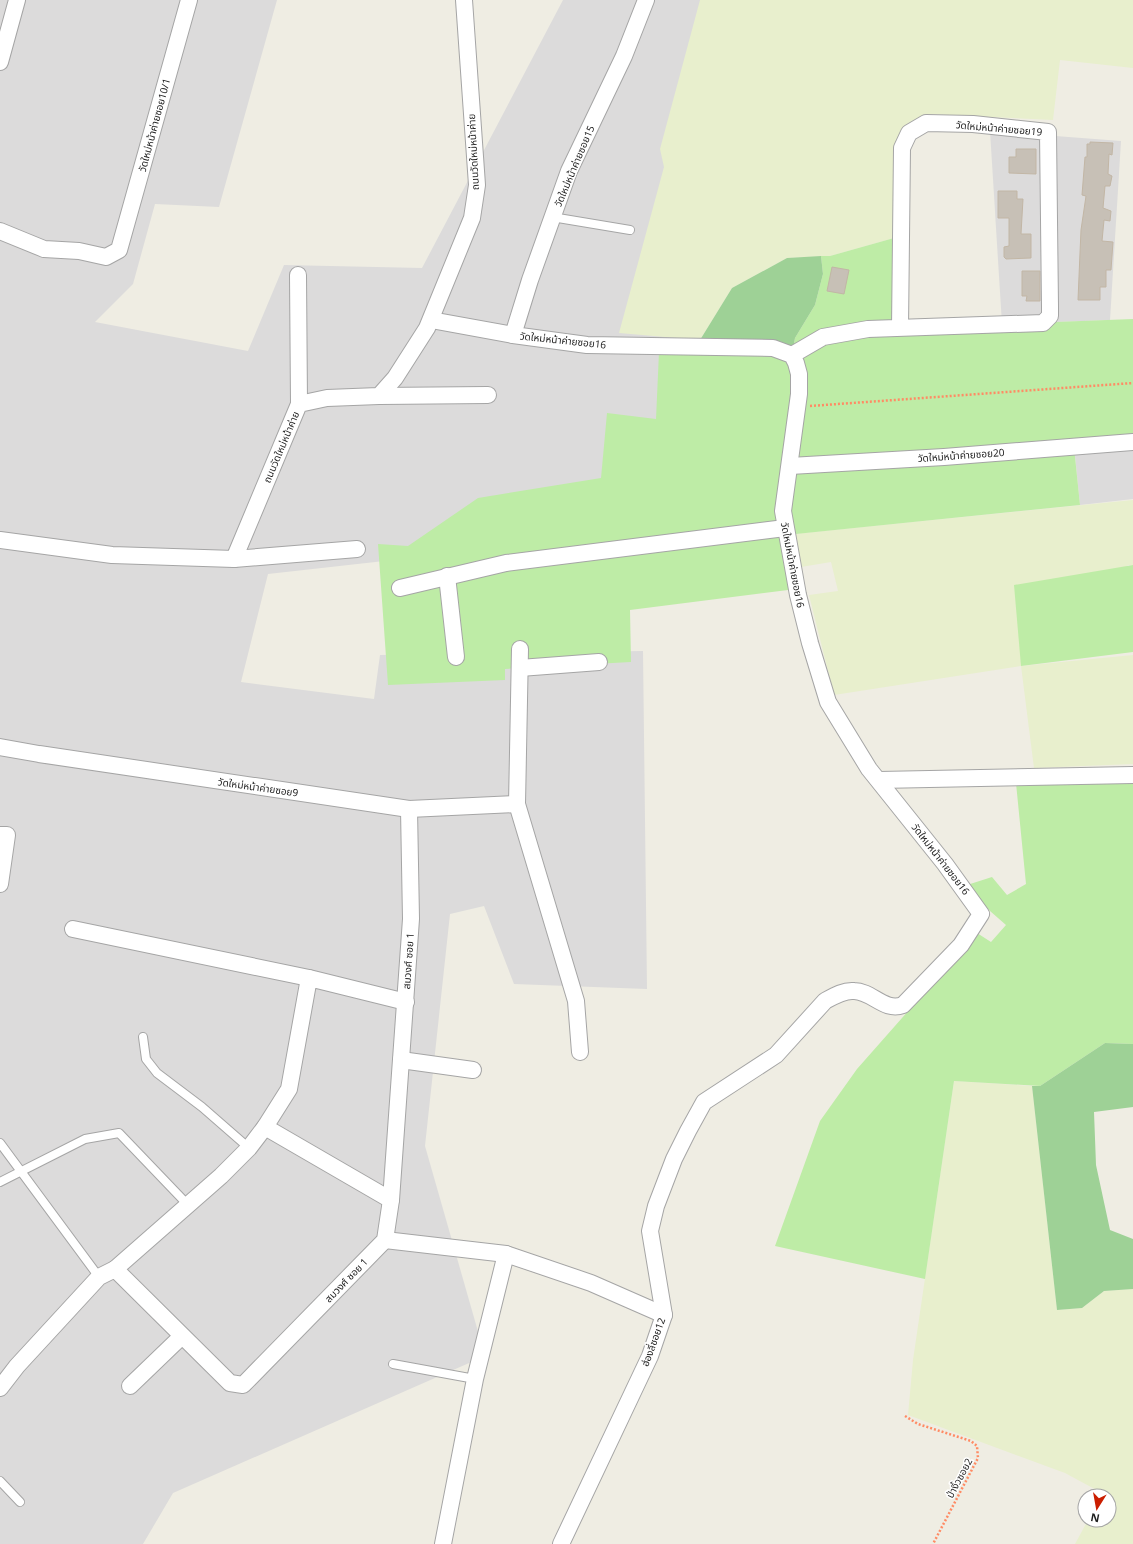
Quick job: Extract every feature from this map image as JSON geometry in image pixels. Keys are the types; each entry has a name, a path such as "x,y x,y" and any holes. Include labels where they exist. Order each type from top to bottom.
{"street":[{"path":"1,53 17,0"},
{"name":"วัดใหม่หน้าค่ายซอย10/1","path":"0,231 44,250 79,251 106,257 120,250 189,0"},
{"name":"ถนนวัดใหม่หน้าค่าย","path":"234,559 299,404 326,398 379,396 395,378 431,320 472,218 477,185 464,0"},
{"name":"วัดใหม่หน้าค่ายซอย15","path":"513,335 552,217 569,171 624,56 646,0"},
{"name":"วัดใหม่หน้าค่ายซอย19","path":"792,355 823,337 868,330 1043,323 1050,316 1048,132 973,124 926,123 909,133 902,148 900,328"},
{"path":"298,275 299,404"},
{"name":"วัดใหม่หน้าค่ายซอย16","path":"431,320 513,335 587,345 773,348 792,355 799,374 797,407 783,511 804,622 828,702 869,769 945,864 981,914 961,945 903,1005 890,1007 862,992 854,991"},
{"path":"379,396 488,395"},
{"name":"วัดใหม่หน้าค่ายซอย20","path":"790,466 944,457 1133,442"},
{"path":"400,588 506,563 785,528"},
{"path":"0,540 112,555 234,559 358,549"},
{"path":"448,576 456,657"},
{"path":"520,649 517,804 576,1001 580,1052"},
{"path":"520,668 600,662"},
{"name":"วัดใหม่หน้าค่ายซอย9","path":"0,747 409,809 517,804"},
{"path":"879,780 1133,775"},
{"name":"สมวงศ์ ซอย 1","path":"114,1269 230,1383 242,1385 385,1240 391,1200 411,919 409,809"},
{"path":"0,835 7,835 0,884"},
{"path":"73,929 309,978 406,1002"},
{"path":"0,1388 17,1366 100,1277 114,1269 221,1176 249,1148 265,1127 289,1089 309,978"},
{"name":"ฮ่องลี่ซอย12","path":"561,1544 650,1356 664,1315 650,1231 656,1206 674,1159 688,1131 704,1102 776,1055 826,1001 846,991 854,991"},
{"path":"401,1060 473,1070"},
{"path":"265,1127 391,1200"},
{"path":"385,1240 506,1254 591,1284 664,1315"},
{"path":"443,1544 474,1379 506,1254"},
{"path":"130,1386 182,1336"}],"lane":[{"path":"552,217 630,230"},
{"path":"143,1037 146,1059 156,1073 202,1107 249,1148"},
{"path":"0,1182 21,1173 85,1139 120,1133 188,1205"},
{"path":"0,1143 100,1277"},
{"path":"393,1364 474,1379"},
{"path":"0,1480 20,1502"}],"path":[{"path":"797,407 1133,383"},
{"name":"ป่างิ้วซอย2","path":"905,1416 918,1424 971,1441 977,1446 978,1458 933,1544"}],"shaded area":[{"path":"0,0 277,0 219,207 155,204 133,284 95,322 248,351 284,265 422,268 563,0 720,0 682,336 662,487 411,558 268,574 241,682 374,699 380,655 643,651 647,989 514,984 484,906 450,914 425,1146 485,1356 173,1493 143,1544 0,1544"},
{"path":"990,131 1121,141 1110,320 1002,324"},
{"path":"1133,442 1133,499 1080,505 1074,446"}],"green space":[{"path":"700,0 1133,0 1133,68 1060,60 1053,120 927,114 900,133 896,147 894,238 830,256 787,258 732,288 700,340 619,333 664,167 660,149"},
{"path":"894,238 900,328 1133,319 1133,442 1074,447 1080,505 786,535 796,589 630,610 631,662 505,669 505,680 388,685 378,544 408,546 478,498 601,478 607,413 656,419 659,352 792,355 795,338 815,305 823,274 821,256 830,256"},
{"path":"821,256 823,274 815,305 795,338 792,355 700,340 732,288 787,258"},
{"path":"1133,500 1133,565 1128,565 1021,666 834,695 809,595 838,591 831,562 801,567 793,534"},
{"path":"1133,565 1133,652 1021,666 1014,585"},
{"path":"1133,655 1133,764 1034,768 1021,666"},
{"path":"1133,780 1133,1044 1105,1043 1040,1086 954,1081 925,1279 775,1246 820,1121 857,1069 977,933 991,942 1006,925 990,911 967,885 992,877 1007,895 1026,884 1016,783"},
{"path":"1105,1043 1133,1044 1133,1107 1094,1112 1096,1165 1110,1230 1133,1239 1133,1289 1104,1291 1082,1308 1057,1310 1032,1086 1040,1086"},
{"path":"954,1081 1032,1086 1057,1310 1082,1308 1104,1291 1133,1289 1133,1544 1075,1544 1084,1528 1117,1528 1117,1488 1093,1488 1065,1473 908,1415 913,1360"}],"building":[{"path":"1090,142 1113,143 1112,155 1109,154 1108,174 1112,176 1110,186 1105,186 1103,208 1111,211 1110,221 1104,220 1102,241 1113,242 1111,270 1106,270 1106,287 1100,287 1100,300 1078,300 1081,230 1086,196 1082,195 1085,157 1087,157 1087,144 1090,144"},
{"path":"1016,149 1036,149 1036,174 1009,173 1009,157 1016,157"},
{"path":"998,191 1017,191 1017,199 1023,199 1021,234 1031,234 1031,258 1006,259 1004,257 1004,247 1009,246 1009,218 998,218"},
{"path":"832,267 849,270 844,294 827,291"},
{"path":"1022,271 1040,271 1040,301 1026,301 1027,296 1022,296"}]}
